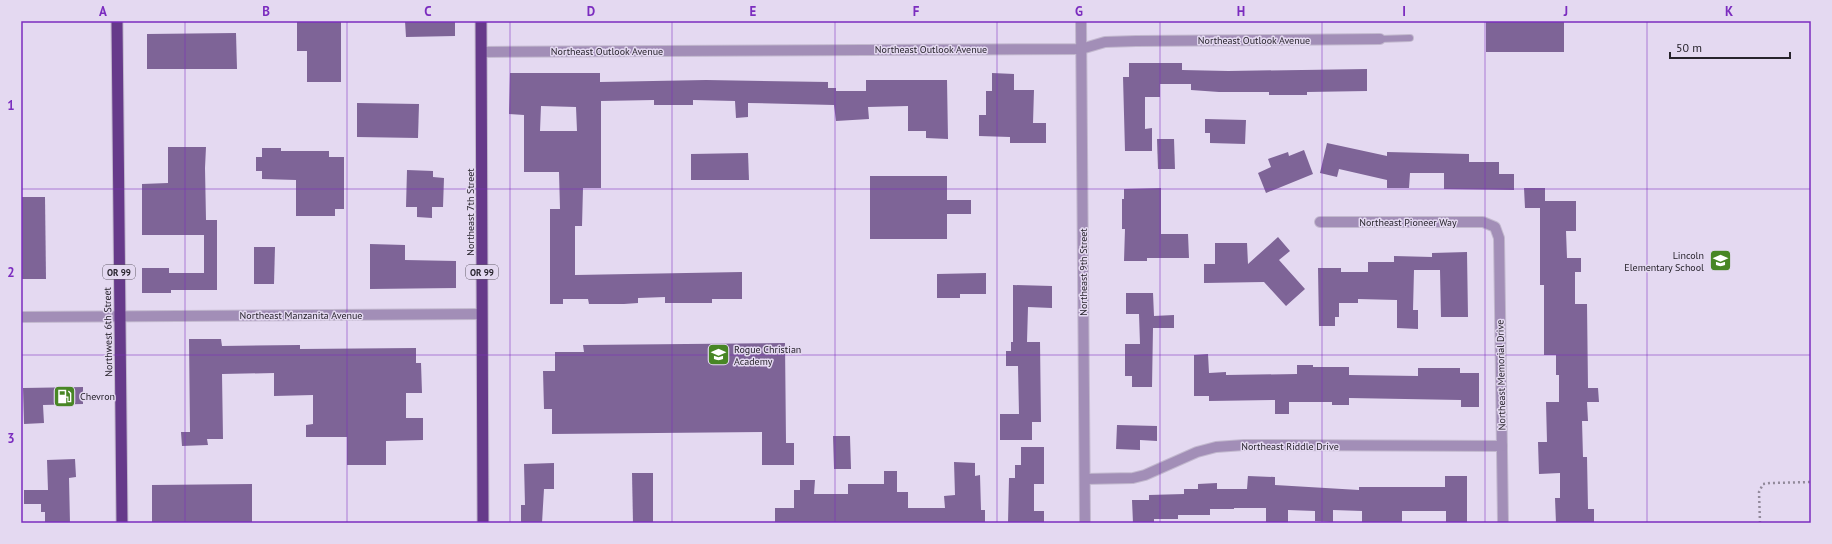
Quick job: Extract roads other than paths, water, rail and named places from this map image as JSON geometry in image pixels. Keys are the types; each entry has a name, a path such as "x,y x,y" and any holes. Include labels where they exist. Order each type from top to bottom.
{"highway":[{"name":"Northwest 6th Street","path":"116,21 122,523"},
{"name":"Northeast 7th Street","path":"481,21 483,523"}],"street":[{"name":"Northeast 9th Street","path":"1081,21 1085,523"},
{"name":"Northeast Outlook Avenue","path":"481,52 1081,49 1105,42 1380,39"},
{"name":"Northeast Pioneer Way","path":"1320,222 1483,222 1495,227"},
{"name":"Northeast Memorial Drive","path":"1495,227 1499,238 1503,523"},
{"name":"Northeast Manzanita Avenue","path":"21,317 482,314"},
{"name":"Northeast Riddle Drive","path":"1085,479 1133,478 1146,475 1192,455 1216,447 1244,445 1502,446"}],"lane":[{"path":"1380,39 1410,38"}],"place":[{"name":"Lincoln Elementary School","path":"1720,261"},
{"name":"Rogue Christian Academy","path":"719,355"},
{"name":"Chevron","path":"64,396"}]}
